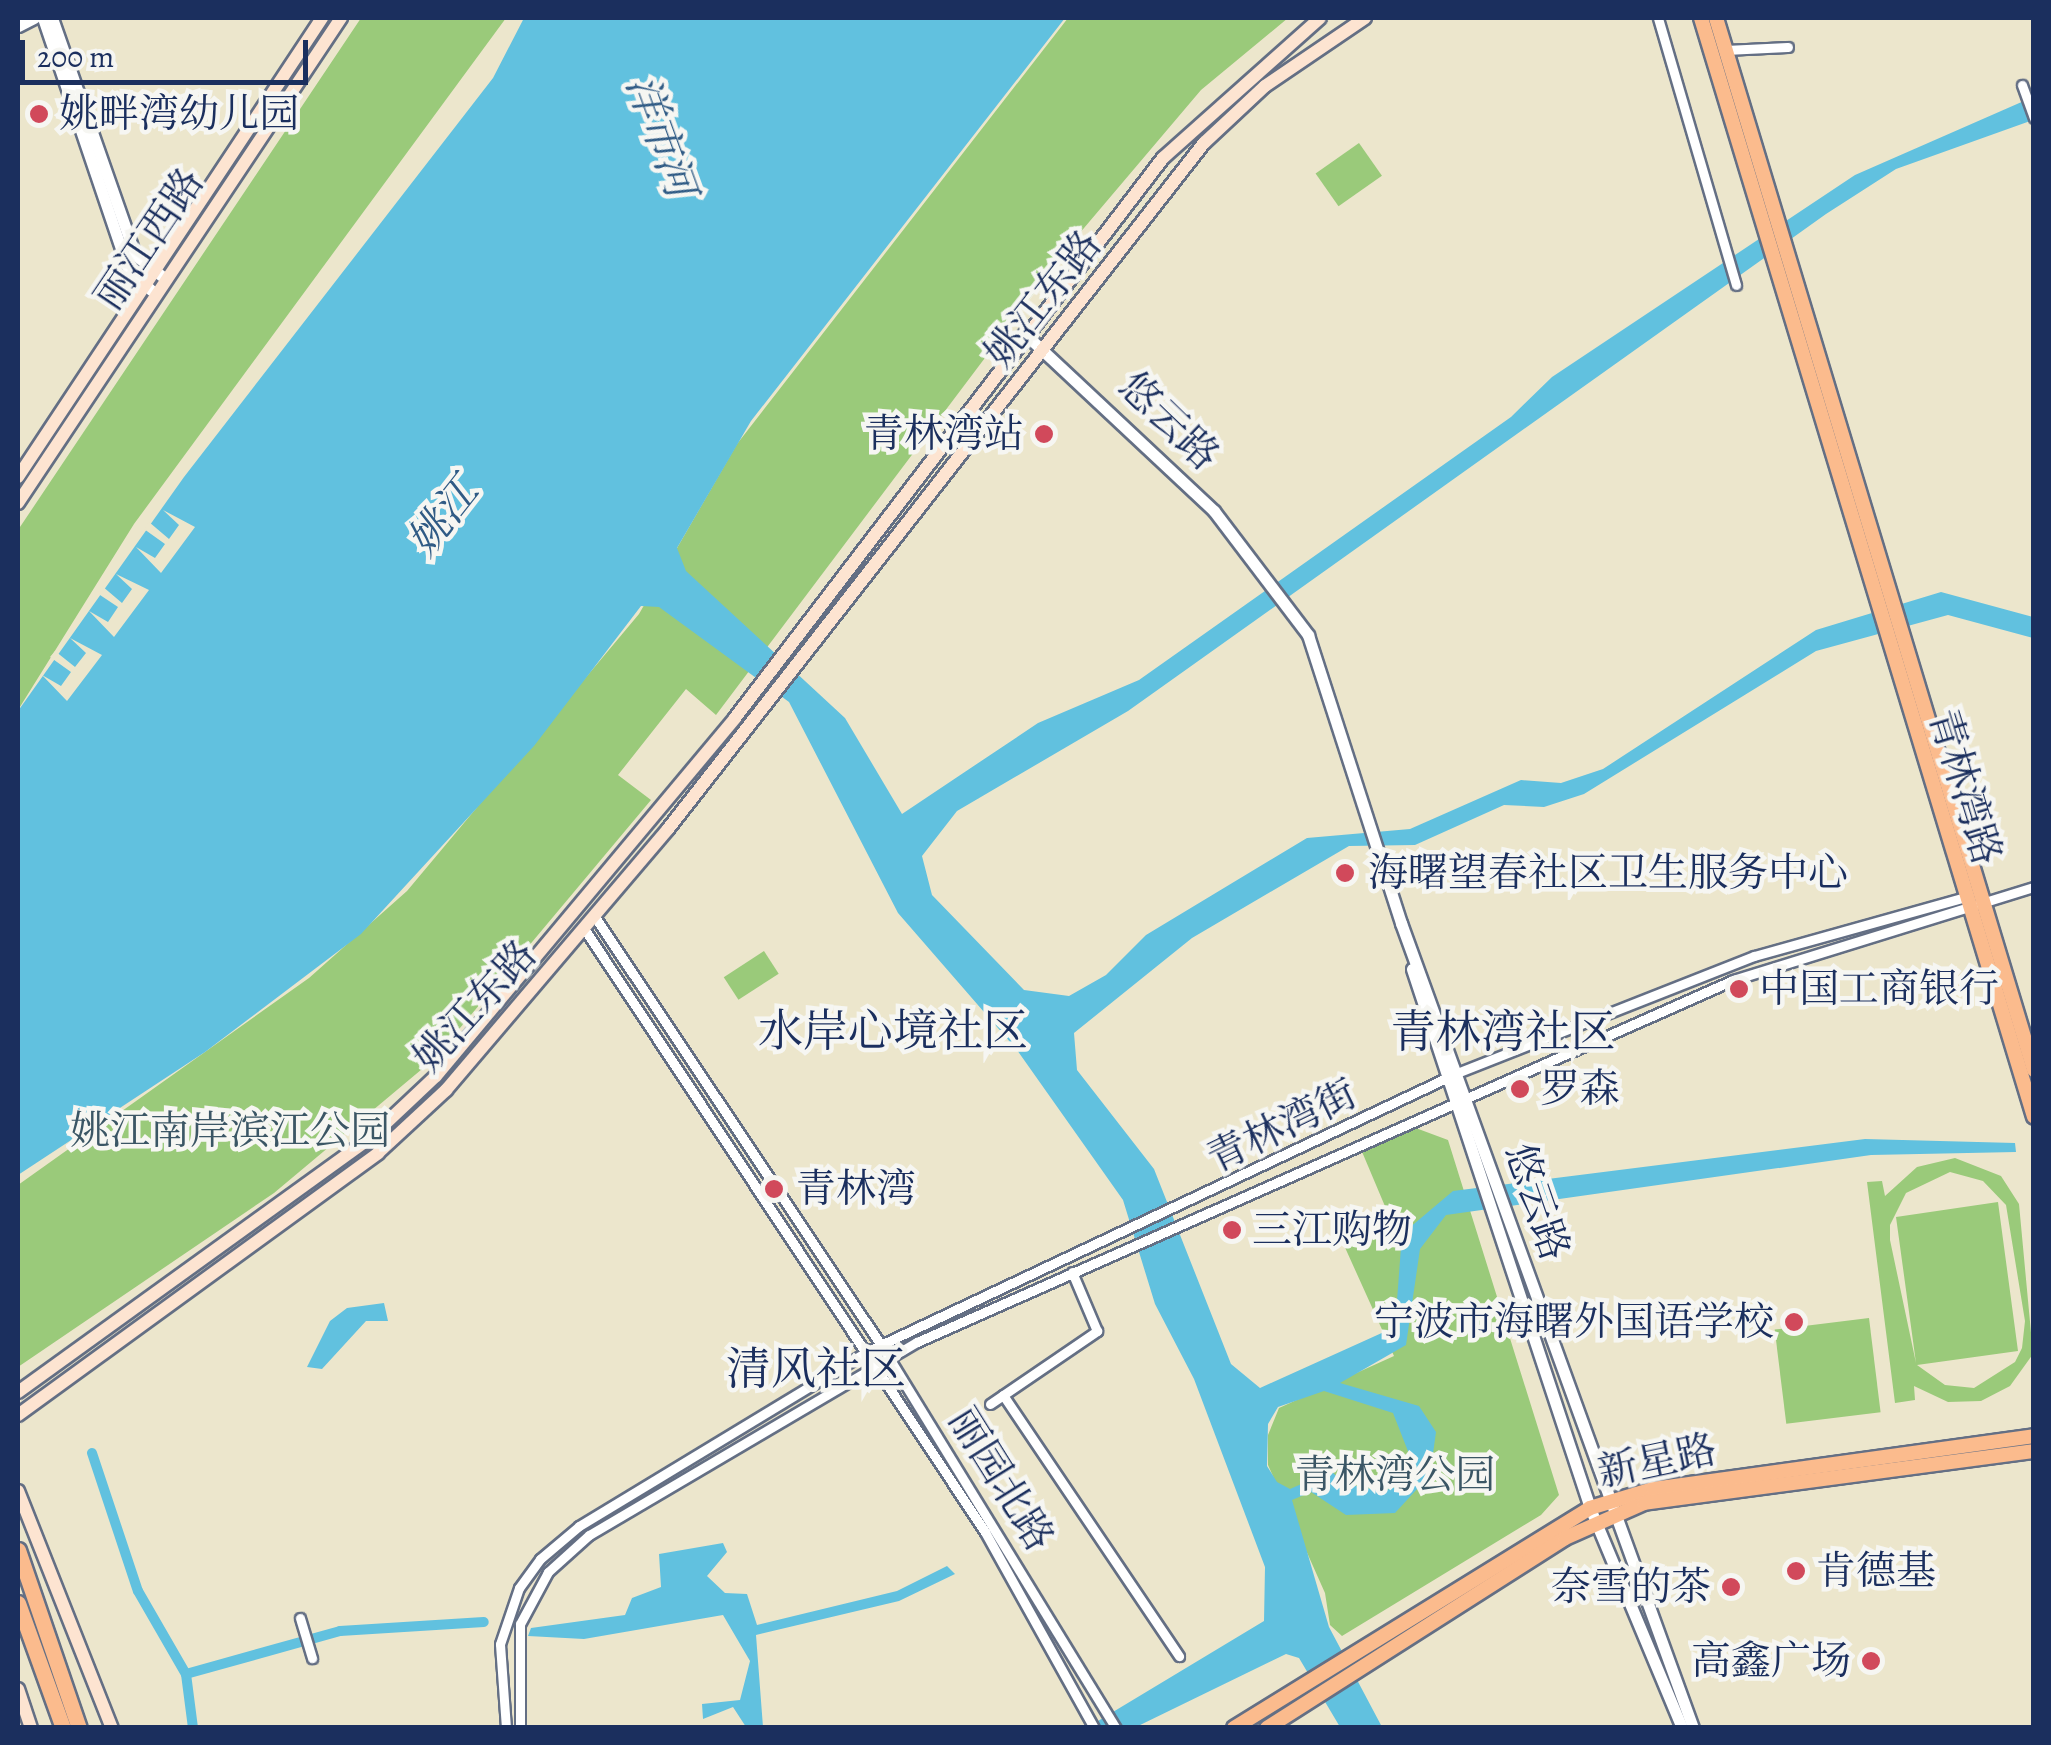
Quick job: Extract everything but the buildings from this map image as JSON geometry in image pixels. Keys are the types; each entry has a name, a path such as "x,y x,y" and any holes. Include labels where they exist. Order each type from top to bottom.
{"highway":[{"path":"18,1550 81,1728"},
{"path":"18,1604 63,1728"}],"main road":[{"name":"丽江西路","path":"156,272 322,18"},
{"name":"丽江西路","path":"18,477 146,286 341,18"},
{"name":"姚江东路","path":"18,1392 368,1140 436,1076 766,676 1024,333 1163,158 1320,18"},
{"name":"姚江东路","path":"18,1414 403,1132 585,930 780,688 1204,143 1265,86 1365,18"},
{"path":"1701,18 1756,216 1776,254"},
{"path":"1716,18 1767,198 1776,254"},
{"name":"青林湾路","path":"1776,254 1904,646 2034,1116"},
{"name":"青林湾路","path":"1776,254 1888,650 1965,895 1975,906 2034,1070"},
{"name":"丽江西路","path":"18,503 146,286"},
{"name":"新星路","path":"1234,1728 1593,1514 2034,1436"},
{"name":"新星路","path":"1610,1508 2034,1450"},
{"path":"18,1491 112,1728"},
{"name":"新星路","path":"1267,1728 1317,1682"},
{"path":"18,1689 31,1728"}],"street":[{"path":"18,26 34,18"},
{"path":"44,18 146,286"},
{"path":"52,18 135,255 156,272"},
{"path":"1658,18 1736,285"},
{"path":"1724,50 1788,47"},
{"path":"2022,85 2034,118"},
{"name":"悠云路","path":"1024,333 1131,427 1258,566 1308,634 1458,1096 1479,1176 1593,1514 1682,1728"},
{"name":"青林湾街","path":"520,1728 520,1624 548,1572 589,1535 890,1358 1458,1096 1733,980 2034,887"},
{"name":"青林湾街","path":"506,1728 500,1644 519,1588 540,1559 868,1351 1134,1230 1451,1075 1754,956 1965,895"},
{"name":"丽园北路","path":"595,917 890,1358 1116,1728"},
{"name":"丽园北路","path":"585,930 868,1351 1094,1728"},
{"name":"悠云路","path":"1458,1096 1493,1173 1610,1508 1693,1728"},
{"path":"990,1404 1097,1331 1072,1272"},
{"path":"1003,1395 1179,1656"},
{"path":"300,1618 312,1658"}],"green space":[{"path":"361,18 506,18 134,524 18,710 18,530"},
{"name":"姚江南岸滨江公园","path":"1068,18 1288,18 1201,90 1073,241 716,715 686,689 618,775 651,800 434,1059 274,1193 18,1367 18,1185 309,978 407,891 639,614 737,444"},
{"path":"1359,143 1382,176 1339,206 1316,173"},
{"path":"764,951 779,974 738,1000 724,977"},
{"name":"青林湾公园","path":"1413,1127 1448,1140 1559,1495 1541,1515 1342,1636 1330,1625 1325,1593 1268,1465 1268,1435 1279,1408 1394,1356 1338,1232 1387,1211 1360,1147"},
{"path":"1955,1158 2001,1176 2019,1204 2033,1354 2010,1386 1981,1401 1948,1402 1914,1386 1915,1400 1895,1403 1867,1182 1882,1181 1885,1196 1917,1167","holes":["1950,1172 1983,1181 2006,1205 2025,1321 2022,1348 2015,1362 1974,1388 1945,1385 1917,1365 2018,1351 1998,1202 1896,1217 1916,1363 1890,1225 1906,1193"]},
{"path":"1869,1318 1881,1412 1786,1424 1775,1330"}],"water":[{"path":"524,18 1065,18 751,421 677,548 686,571 845,718 902,814 1038,723 1139,680 1511,417 1552,377 1855,175 2033,97 2033,120 1896,169 1826,214 1128,711 957,811 922,856 932,895 1024,990 1069,996 1106,975 1146,935 1307,838 1410,829 1521,780 1561,783 1603,769 1816,630 1941,592 2033,617 2033,638 1948,615 1816,651 1584,794 1544,807 1504,805 1415,845 1349,846 1192,938 1074,1033 1077,1070 1154,1169 1231,1364 1260,1388 1395,1327 1402,1234 1453,1191 1865,1139 2015,1143 2016,1152 1871,1155 1446,1215 1420,1249 1406,1345 1340,1383 1419,1406 1436,1432 1430,1475 1395,1513 1346,1515 1311,1492 1292,1500 1329,1627 1382,1727 1340,1727 1299,1658 1286,1654 1136,1727 1088,1727 1264,1621 1265,1567 1194,1379 1155,1304 1123,1200 1017,1050 898,913 789,702 659,607 641,606 534,746 361,934 205,1052 18,1175 18,711 184,477 493,78","holes":["1324,1391 1393,1413 1413,1464 1408,1483 1383,1491 1345,1484 1331,1471 1290,1489 1277,1482 1267,1466 1268,1424 1278,1407"]},
{"path":"384,1303 388,1321 366,1321 322,1369 307,1367 330,1321 347,1308"},
{"path":"723,1543 727,1552 707,1576 725,1593 747,1594 757,1625 897,1591 947,1566 955,1574 899,1601 756,1635 763,1727 746,1727 733,1707 703,1719 702,1704 740,1700 750,1661 723,1615 584,1639 528,1636 531,1628 625,1615 632,1598 661,1587 659,1554"}],"pier":[{"path":"163,510 195,527 161,573 136,547 155,558 165,544 144,529 149,522 169,539 179,525"},
{"path":"116,574 149,590 114,637 89,611 108,622 118,607 97,593 102,586 122,603 132,589"},
{"path":"70,638 102,655 67,701 42,675 61,686 71,672 50,657 55,651 75,667 86,653"}],"waterway":[{"path":"92,1453 138,1591 186,1674 193,1728"},
{"path":"186,1674 340,1631 484,1622"}],"place":[{"name":"姚畔湾幼儿园","path":"39,114"},
{"name":"青林湾站","path":"1044,434"},
{"name":"海曙望春社区卫生服务中心","path":"1345,873"},
{"name":"中国工商银行","path":"1739,989"},
{"name":"罗森","path":"1520,1089"},
{"name":"青林湾","path":"774,1189"},
{"name":"三江购物","path":"1232,1230"},
{"name":"宁波市海曙外国语学校","path":"1794,1322"},
{"name":"肯德基","path":"1796,1571"},
{"name":"奈雪的茶","path":"1731,1587"},
{"name":"高鑫广场","path":"1871,1661"}],"district":[{"name":"水岸心境社区","path":"893,1032"},
{"name":"青林湾社区","path":"1503,1033"},
{"name":"清风社区","path":"816,1370"}],"water label":[{"name":"洋市河","path":"661,136"},
{"name":"姚江","path":"443,517"}]}
